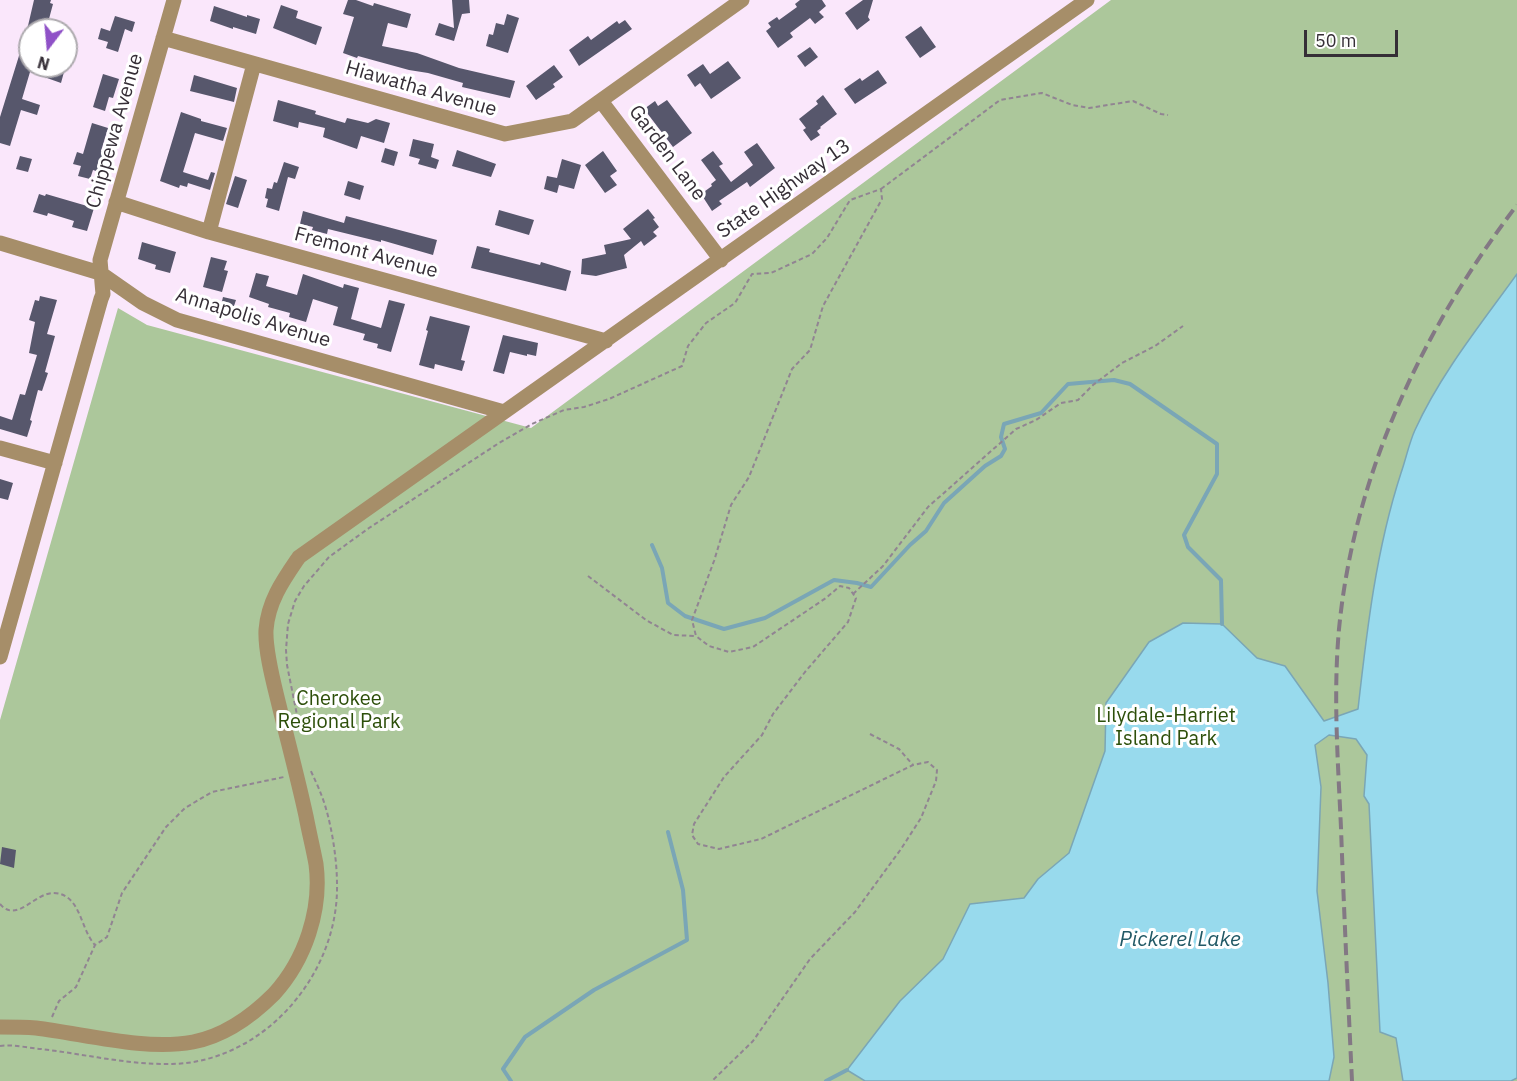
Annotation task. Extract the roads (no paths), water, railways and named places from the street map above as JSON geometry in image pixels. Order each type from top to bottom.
[{"type":"street","name":"Chippewa Avenue","points":[[0,657],[103,294],[100,260],[174,0]]},
{"type":"street","name":"Hiawatha Avenue","points":[[163,38],[505,134],[572,121],[742,0]]},
{"type":"street","name":"State Highway 13","points":[[0,1027],[35,1028],[149,1044],[192,1042],[224,1030],[256,1012],[285,981],[309,935],[315,903],[316,866],[302,798],[271,673],[266,630],[276,591],[299,557],[1087,0]]},
{"type":"street","points":[[209,232],[254,64]]},
{"type":"street","name":"Garden Lane","points":[[601,101],[721,260]]},
{"type":"street","name":"Fremont Avenue","points":[[116,202],[209,232],[606,341]]},
{"type":"street","name":"Annapolis Avenue","points":[[0,243],[100,273],[143,303],[177,320],[504,412]]},
{"type":"street","points":[[0,448],[55,463]]},
{"type":"water","name":"Pickerel Lake","points":[[1517,274],[1517,1078],[1511,1081],[1403,1081],[1396,1038],[1380,1032],[1369,804],[1364,796],[1367,755],[1356,739],[1329,735],[1315,745],[1321,787],[1317,891],[1334,1057],[1329,1081],[865,1081],[847,1070],[900,1001],[943,959],[970,904],[1024,898],[1038,879],[1069,853],[1105,751],[1106,703],[1149,642],[1183,623],[1222,624],[1257,658],[1285,666],[1324,721],[1358,709],[1379,560],[1392,502],[1413,435],[1425,409],[1449,369]]},
{"type":"waterway","points":[[652,545],[662,568],[668,603],[685,616],[724,629],[765,618],[834,580],[871,587],[926,531],[944,503],[985,466],[1001,456],[1005,449],[1001,437],[1004,424],[1041,413],[1068,384],[1114,380],[1130,384],[1217,444],[1217,474],[1184,535],[1188,547],[1221,580],[1222,624]]},
{"type":"waterway","points":[[511,1081],[503,1069],[525,1037],[594,990],[687,940],[683,890],[668,832]]},
{"type":"waterway","points":[[826,1081],[847,1070]]},
{"type":"railway","points":[[1352,1081],[1336,704],[1339,629],[1347,571],[1360,514],[1377,459],[1398,405],[1423,353],[1452,302],[1483,252],[1517,205]]},
{"type":"park label","name":"Cherokee Regional Park","points":[[339,710]]},
{"type":"park label","name":"Lilydale-Harriet Island Park","points":[[1166,728]]}]
